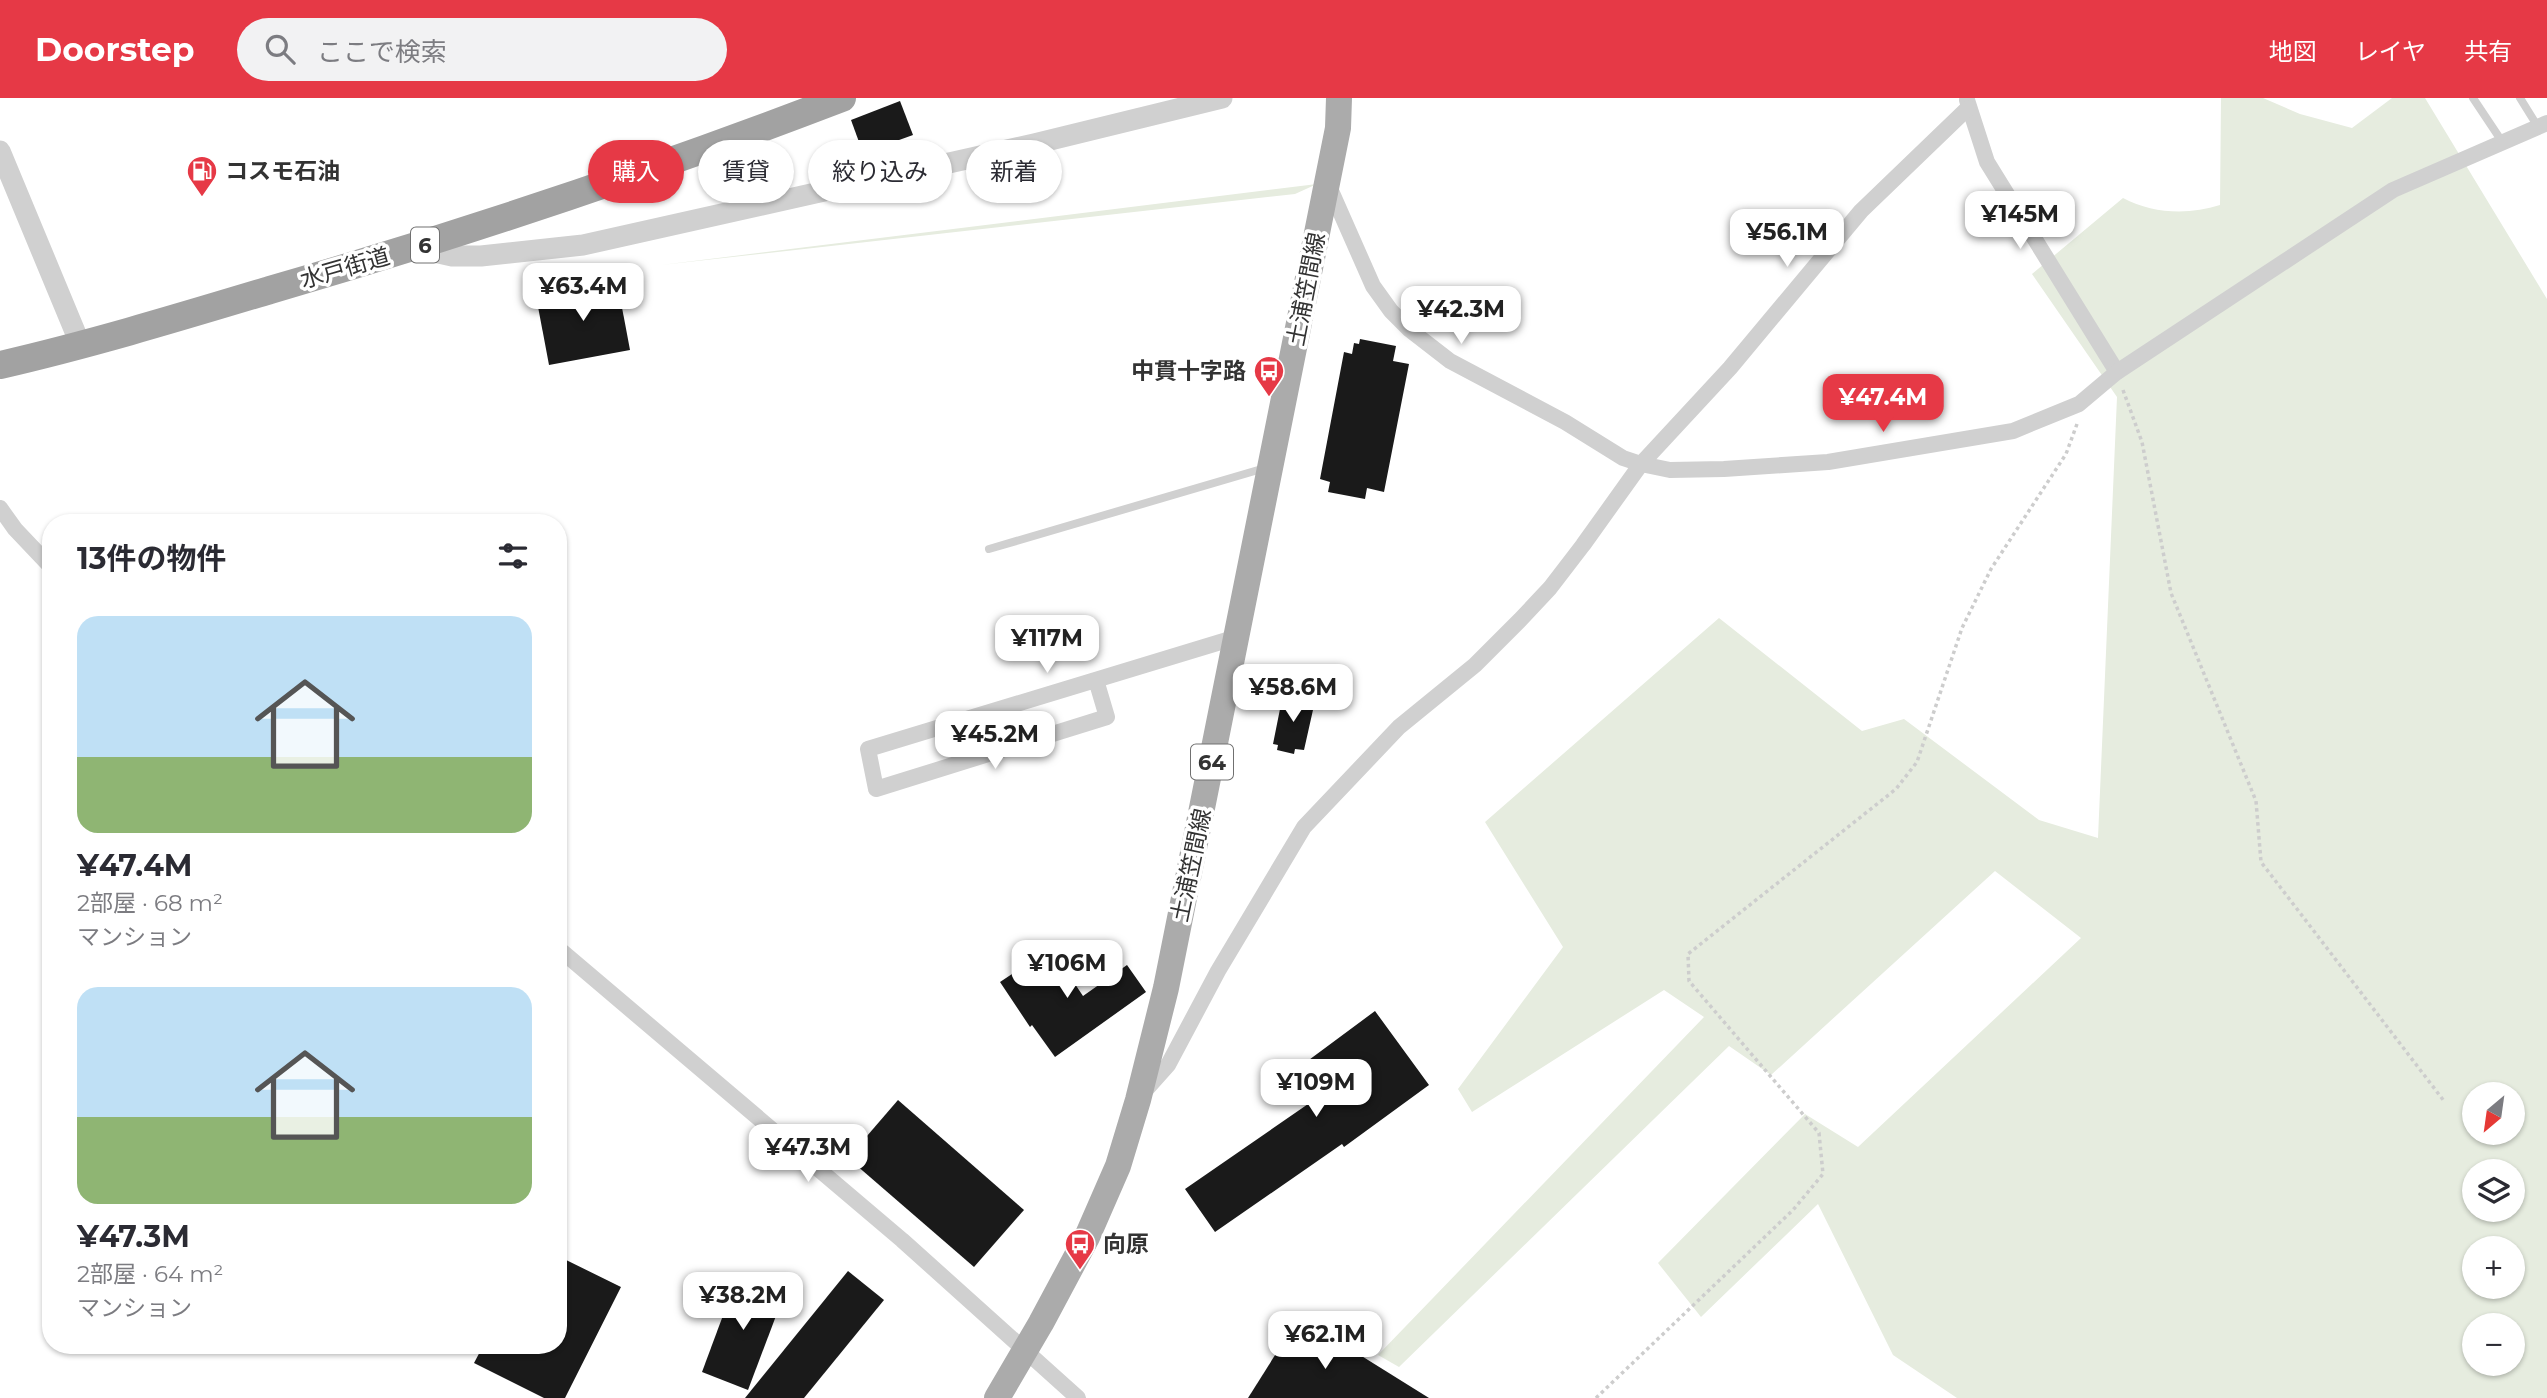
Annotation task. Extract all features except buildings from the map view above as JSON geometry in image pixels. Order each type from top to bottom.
[{"type":"highway","name":"水戸街道","points":[[0,365],[81,346],[416,248],[588,190],[842,98]]},
{"type":"main road","name":"土浦笠間線","points":[[997,1398],[1026,1351],[1087,1237],[1118,1166],[1138,1100],[1166,988],[1328,183],[1338,128],[1339,98]]},
{"type":"street","points":[[416,248],[452,256],[471,256],[583,245],[1034,144],[1222,98]]},
{"type":"street","points":[[1138,1100],[1168,1065],[1218,971],[1304,827],[1399,727],[1475,665],[1520,620],[1575,556],[1641,464],[1730,368],[1861,211],[1967,103],[1987,162],[2117,372]]},
{"type":"street","points":[[1328,183],[1373,286],[1391,312],[1450,361],[1565,422],[1623,458],[1670,470],[1724,469],[1828,462],[2013,431],[2079,404],[2117,372],[2393,191],[2543,125]]},
{"type":"street","points":[[0,151],[81,346]]},
{"type":"street","points":[[0,508],[15,529],[42,558]]},
{"type":"street","points":[[1096,680],[1107,718],[876,789],[868,749],[1237,636]]},
{"type":"street","points":[[567,956],[902,1240],[1078,1398]]},
{"type":"lane","points":[[2473,98],[2502,142]]},
{"type":"lane","points":[[2520,98],[2543,125]]},
{"type":"lane","points":[[989,549],[1271,466]]},
{"type":"path","points":[[2117,372],[2142,442],[2171,593],[2256,801],[2261,862],[2444,1101]]},
{"type":"path","points":[[1596,1398],[1793,1210],[1823,1174],[1819,1133],[1689,981],[1688,954],[1896,789],[1917,762],[1962,628],[1992,569],[2066,454],[2088,396]]},
{"type":"shaded area","points":[[2221,98],[2263,98],[2300,114],[2352,128],[2392,98],[2425,98],[2547,299],[2547,1398],[1957,1398],[1893,1355],[1818,1204],[1701,1317],[1658,1263],[1805,1114],[1858,1147],[2081,938],[1995,871],[1771,1075],[1729,1046],[1399,1367],[1378,1355],[1704,1017],[1664,990],[1472,1112],[1458,1089],[1563,947],[1485,822],[1719,618],[1862,731],[1904,719],[2039,820],[2098,838],[2117,397],[2032,274],[2123,198],[2159,210],[2220,205]]},
{"type":"shaded area","points":[[1317,184],[1295,194],[661,265]]},
{"type":"place","name":"コスモ石油","points":[[202,198]]},
{"type":"place","name":"中貫十字路","points":[[1269,398]]},
{"type":"place","name":"向原","points":[[1080,1271]]}]
